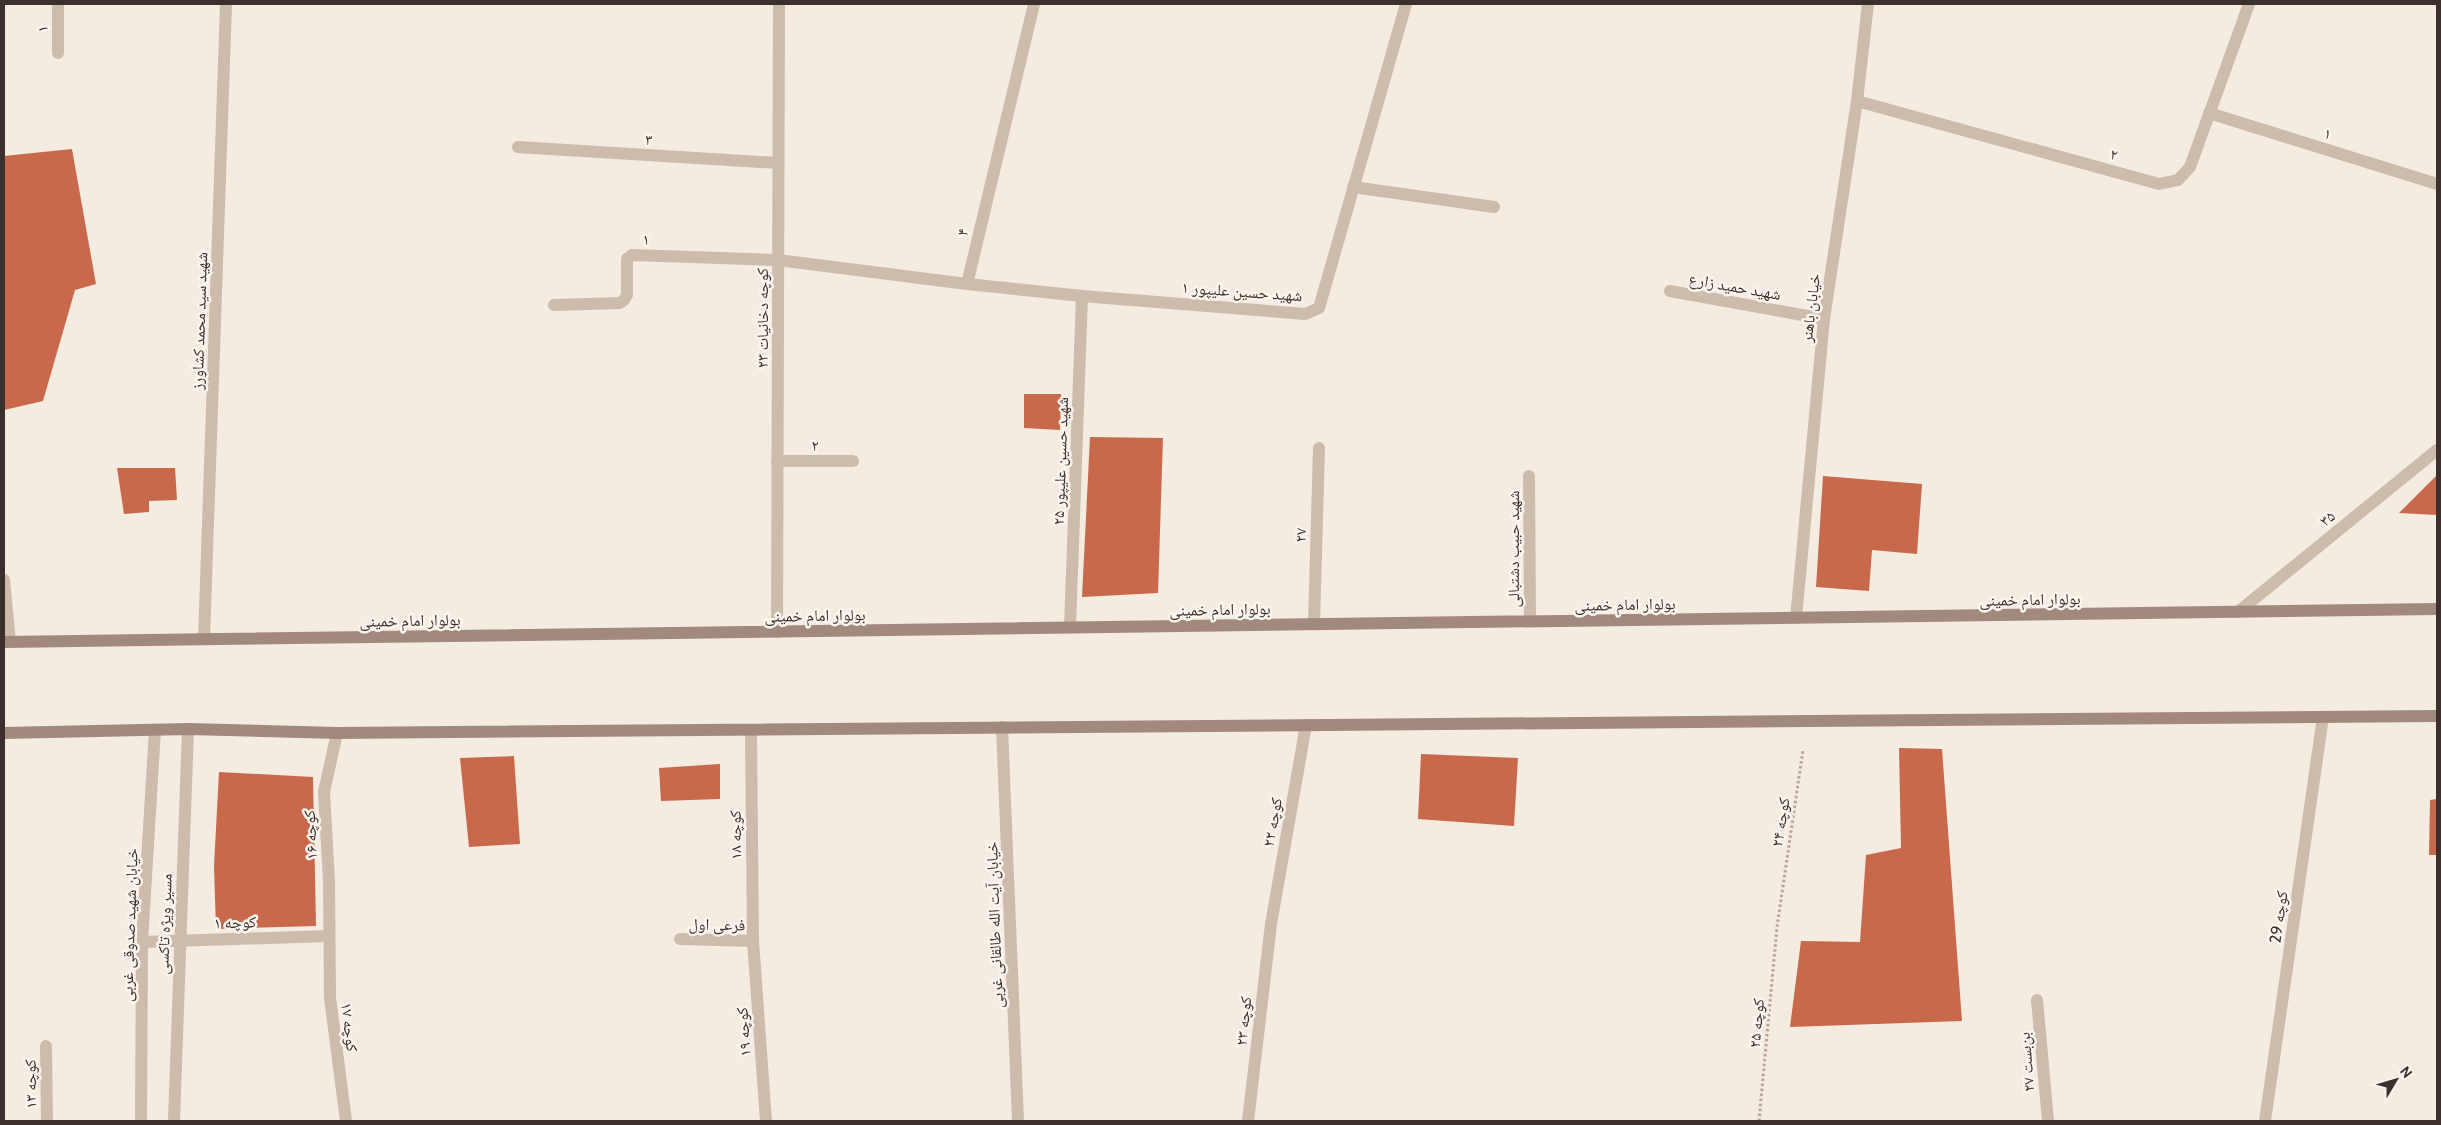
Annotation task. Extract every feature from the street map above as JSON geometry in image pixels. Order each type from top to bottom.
[{"type":"main road","name":"بولوار امام خمینی","points":[[7,642],[2437,609]]},
{"type":"main road","points":[[4,733],[188,729],[337,733],[2437,716]]},
{"type":"street","name":"۱","points":[[58,4],[58,53]]},
{"type":"street","name":"شهید سید محمد کشاورز","points":[[204,639],[226,4]]},
{"type":"street","name":"کوچه دخانیات ۲۳","points":[[776,632],[779,4]]},
{"type":"street","name":"۴","points":[[967,284],[1034,4]]},
{"type":"street","name":"شهید حسین علیپور ۱","points":[[967,284],[1082,296],[1305,314],[1319,308],[1406,4]]},
{"type":"street","name":"خیابان باهنر","points":[[1796,618],[1824,318],[1857,101],[1868,4]]},
{"type":"street","name":"۲","points":[[1857,101],[2159,184],[2178,180],[2190,167],[2248,4]]},
{"type":"street","name":"۱","points":[[2208,113],[2437,184]]},
{"type":"street","name":"۳","points":[[518,147],[778,163]]},
{"type":"street","points":[[1353,187],[1494,207]]},
{"type":"street","name":"۱","points":[[554,305],[624,300],[627,296],[627,259],[632,255],[778,260]]},
{"type":"street","points":[[778,260],[967,284]]},
{"type":"street","name":"شهید حمید زارع","points":[[1670,291],[1824,318]]},
{"type":"street","name":"شهید حسین علیپور ۲۵","points":[[1070,627],[1082,296]]},
{"type":"street","name":"۲۷","points":[[1314,624],[1319,448]]},
{"type":"street","name":"۳۵","points":[[2238,612],[2437,450]]},
{"type":"street","name":"۲","points":[[777,461],[853,461]]},
{"type":"street","name":"شهید حبیب دشتبالی","points":[[1529,476],[1530,622]]},
{"type":"street","points":[[4,580],[7,642]]},
{"type":"street","name":"کوچه 29","points":[[2265,1121],[2323,717]]},
{"type":"street","name":"کوچه ۲۲","points":[[1271,924],[1306,725]]},
{"type":"street","name":"خیابان آیت الله طالقانی غربی","points":[[1002,728],[1018,1121]]},
{"type":"street","name":"مسیر ویژه تاکسی","points":[[174,1121],[188,729]]},
{"type":"street","name":"خیابان شهید صدوقی غربی","points":[[141,1121],[142,942],[156,730]]},
{"type":"street","name":"کوچه ۱۸","points":[[750,730],[753,941]]},
{"type":"street","name":"کوچه ۱۶","points":[[329,936],[324,792],[337,733]]},
{"type":"street","name":"کوچه ۲۳","points":[[1248,1121],[1271,924]]},
{"type":"street","name":"کوچه ۱","points":[[142,942],[329,936]]},
{"type":"street","name":"کوچه ۱۷","points":[[329,936],[330,998],[346,1121]]},
{"type":"street","name":"فرعی اول","points":[[680,939],[753,941]]},
{"type":"street","name":"کوچه ۱۹","points":[[753,941],[766,1121]]},
{"type":"street","name":"بن‌بست ۲۷","points":[[2037,1000],[2048,1121]]},
{"type":"street","name":"کوچه ۱۳","points":[[46,1046],[47,1121]]},
{"type":"path","name":"کوچه ۲۴","points":[[1777,927],[1808,721]]},
{"type":"path","name":"کوچه ۲۵","points":[[1759,1121],[1777,927]]},
{"type":"building","points":[[72,149],[96,284],[75,290],[43,401],[4,410],[4,156]]},
{"type":"building","points":[[1024,394],[1061,394],[1060,430],[1024,428]]},
{"type":"building","points":[[1090,437],[1163,438],[1158,593],[1082,597]]},
{"type":"building","points":[[117,468],[175,468],[177,500],[149,501],[149,512],[124,514]]},
{"type":"building","points":[[2437,475],[2437,515],[2399,513]]},
{"type":"building","points":[[1823,476],[1922,484],[1917,554],[1872,550],[1869,591],[1816,587]]},
{"type":"building","points":[[1899,748],[1942,749],[1962,1021],[1790,1027],[1801,941],[1860,942],[1866,855],[1901,848]]},
{"type":"building","points":[[1421,754],[1518,758],[1514,826],[1418,819]]},
{"type":"building","points":[[514,756],[520,844],[469,847],[460,758]]},
{"type":"building","points":[[720,764],[720,799],[661,801],[659,768]]},
{"type":"building","points":[[219,772],[313,777],[316,926],[216,929],[214,866]]},
{"type":"building","points":[[2437,799],[2437,855],[2429,855],[2430,800]]}]
